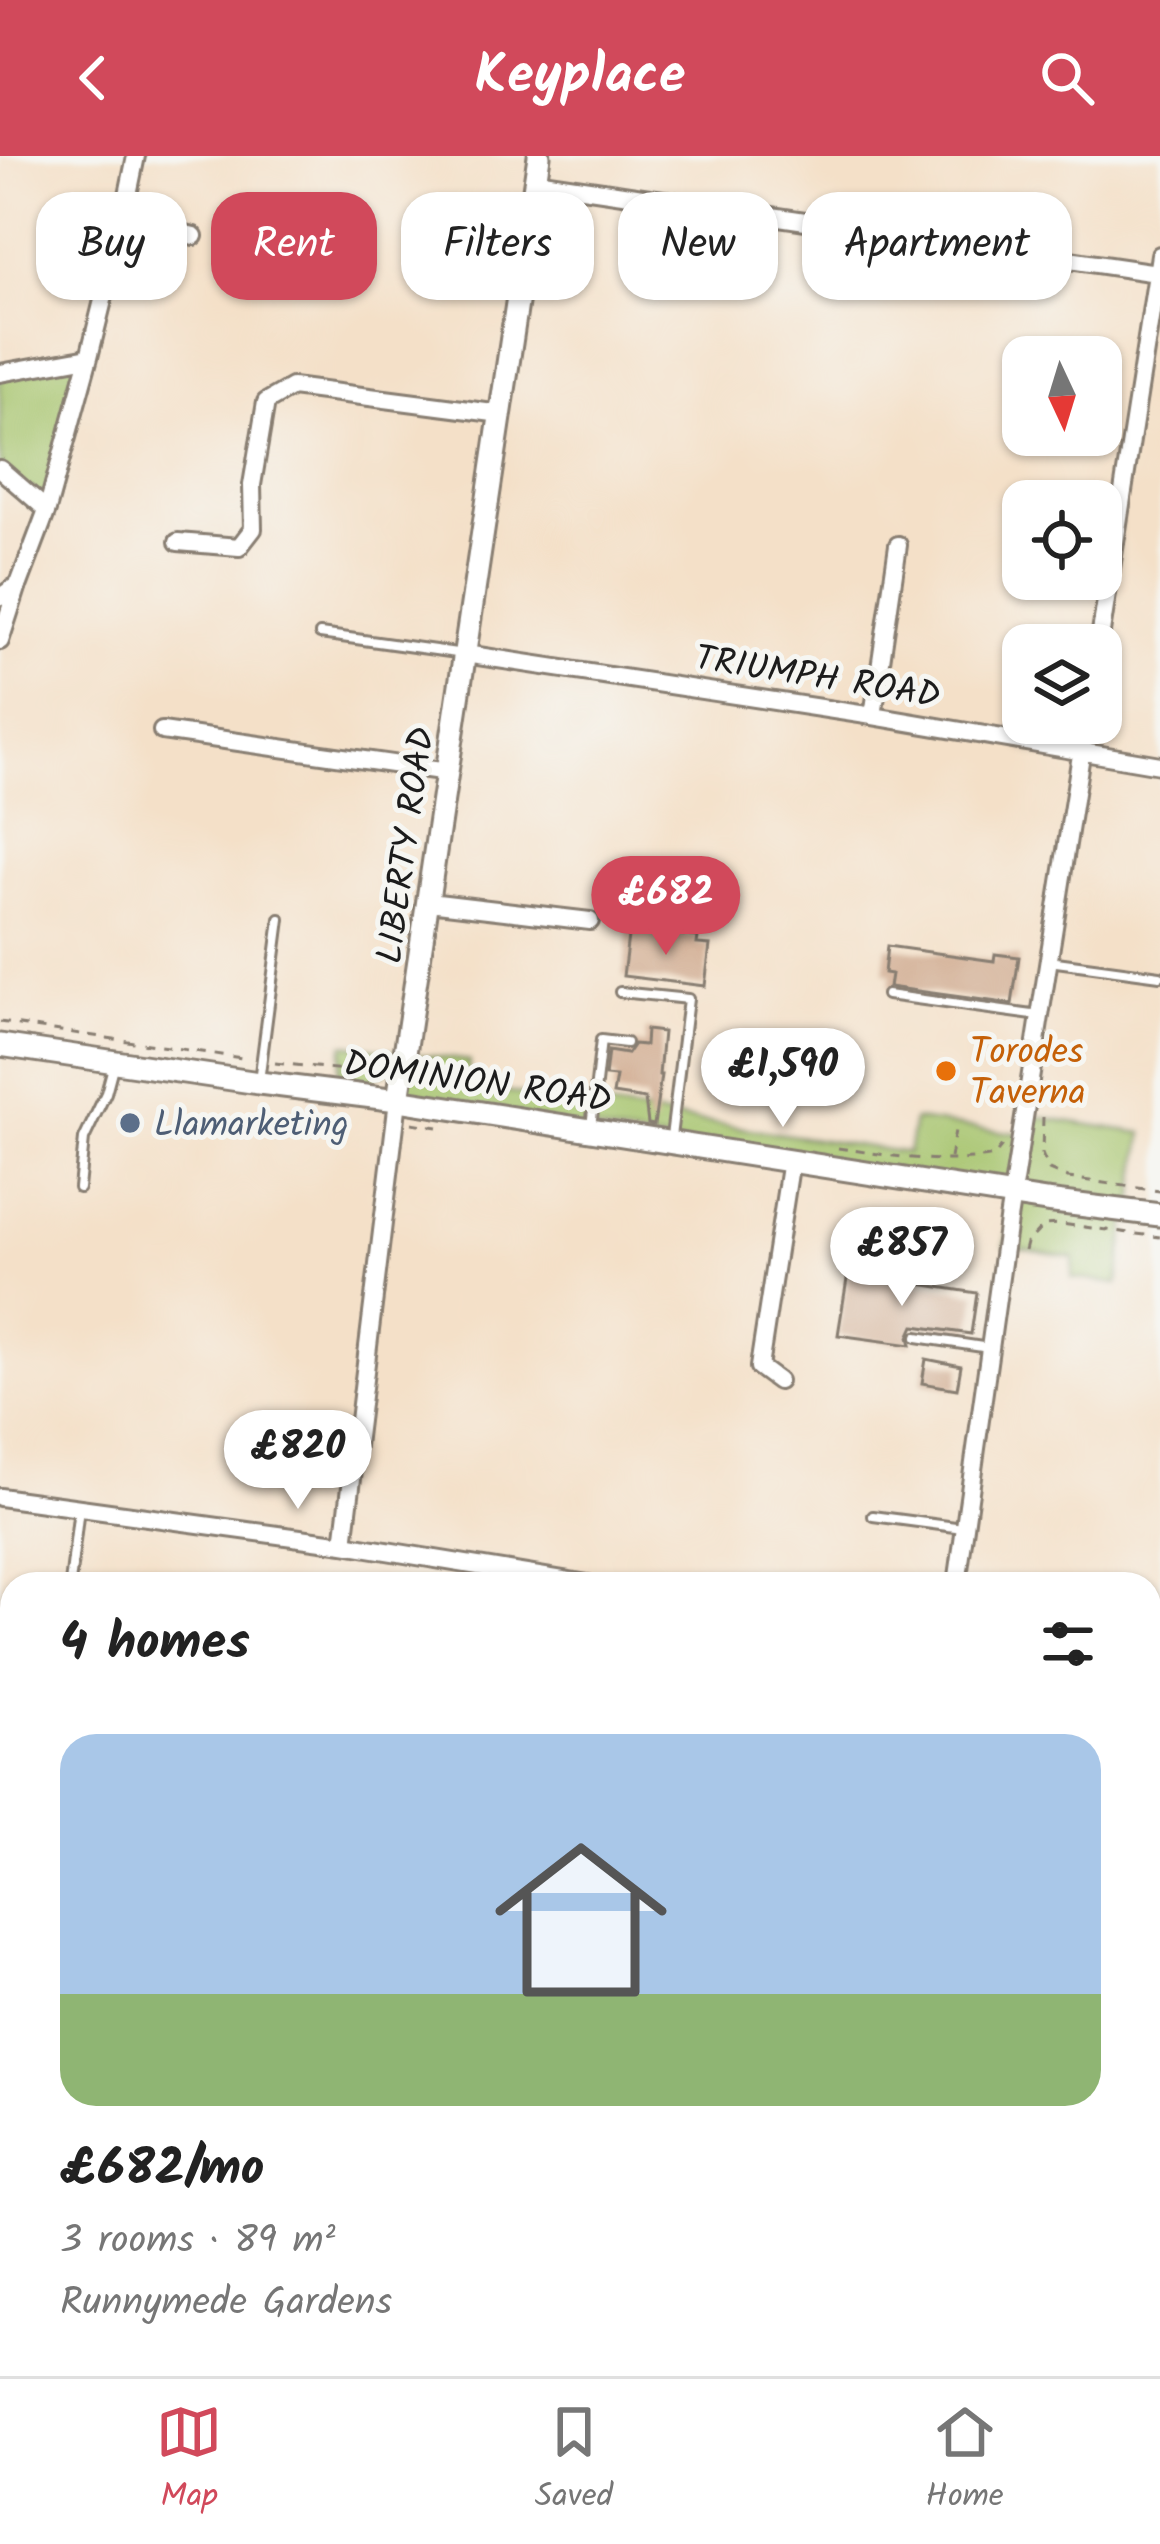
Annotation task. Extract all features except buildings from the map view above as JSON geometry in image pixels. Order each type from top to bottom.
[{"type":"street","points":[[129,192],[136,156]]},
{"type":"street","name":"LIBERTY ROAD","points":[[344,1544],[398,1100],[538,156]]},
{"type":"street","points":[[535,181],[1159,264],[1102,624]]},
{"type":"street","points":[[187,234],[194,236]]},
{"type":"street","points":[[0,641],[47,510],[61,432],[89,357],[103,300]]},
{"type":"street","points":[[0,373],[89,357]]},
{"type":"street","points":[[178,542],[239,547],[253,529],[252,484],[266,402],[292,387],[501,413]]},
{"type":"street","points":[[0,469],[47,510]]},
{"type":"street","points":[[873,716],[898,545]]},
{"type":"street","points":[[0,597],[19,584]]},
{"type":"street","name":"TRIUMPH ROAD","points":[[465,654],[1160,765]]},
{"type":"street","points":[[162,731],[448,772]]},
{"type":"street","points":[[958,1572],[1014,1195],[1028,1048],[1040,1016],[1083,744]]},
{"type":"street","points":[[428,902],[590,921]]},
{"type":"street","name":"DOMINION ROAD","points":[[0,1045],[261,1072],[398,1100],[1160,1215]]},
{"type":"street","points":[[778,1381],[760,1367],[791,1160]]},
{"type":"street","points":[[0,1497],[515,1572]]},
{"type":"lane","points":[[320,634],[465,654]]},
{"type":"lane","points":[[261,1072],[280,919]]},
{"type":"lane","points":[[1049,961],[1160,976]]},
{"type":"lane","points":[[620,992],[688,999],[670,1142]]},
{"type":"lane","points":[[887,995],[1040,1016]]},
{"type":"lane","points":[[590,1130],[601,1040],[626,1043]]},
{"type":"lane","points":[[79,1188],[83,1139],[106,1093],[115,1060]]},
{"type":"lane","points":[[917,1337],[990,1348]]},
{"type":"lane","points":[[71,1572],[79,1508]]},
{"type":"lane","points":[[873,1516],[964,1528]]},
{"type":"path","points":[[0,1022],[261,1072],[345,1070],[388,1054],[406,1053],[467,1091]]},
{"type":"path","points":[[1043,1118],[1042,1154],[1049,1170],[1069,1178],[1160,1191]]},
{"type":"path","points":[[950,1159],[956,1125]]},
{"type":"path","points":[[836,1147],[906,1158],[950,1159],[994,1156],[1006,1140]]},
{"type":"path","points":[[1025,1251],[1044,1225],[1160,1237]]},
{"type":"green space","points":[[89,357],[47,510],[0,469],[0,373]]},
{"type":"green space","points":[[344,1044],[469,1061],[467,1086],[908,1153],[914,1120],[1022,1134],[1026,1115],[1143,1133],[1118,1284],[1072,1278],[1074,1258],[1005,1246],[1014,1196],[398,1100],[399,1066],[365,1082],[337,1082]]},
{"type":"place","name":"Torodes Taverna","points":[[946,1071]]},
{"type":"place","name":"Llamarketing","points":[[130,1123]]}]
